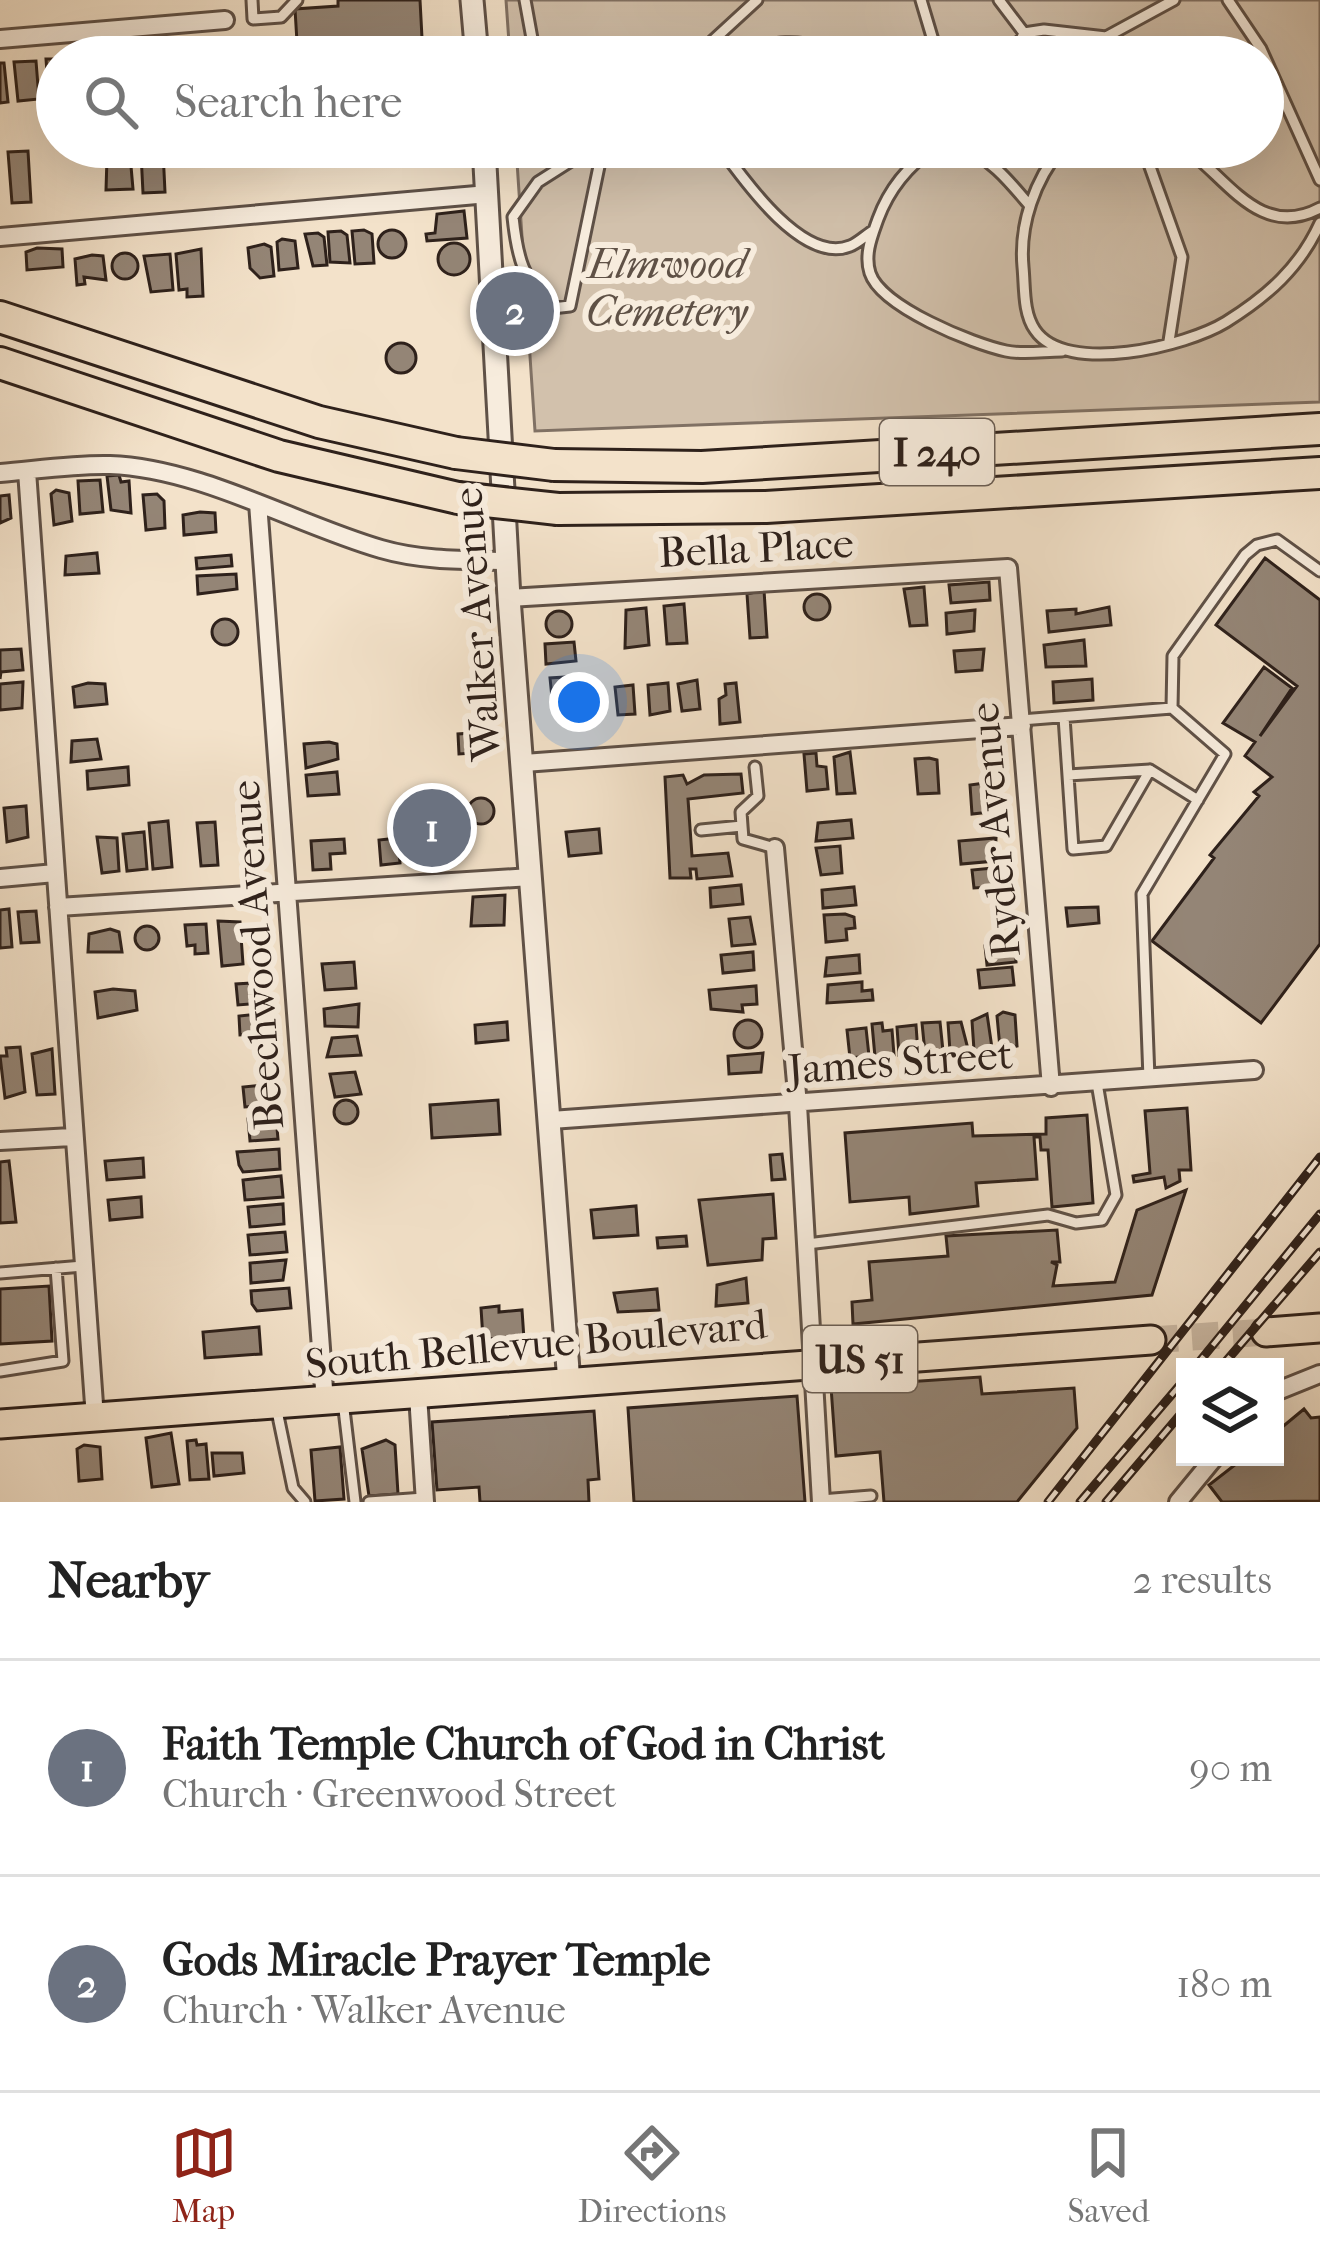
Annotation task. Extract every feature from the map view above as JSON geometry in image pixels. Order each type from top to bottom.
[{"type":"highway","name":"I 240","points":[[0,317],[319,422],[456,453],[554,465],[702,467],[1320,429]]},
{"type":"highway","name":"I 240","points":[[0,364],[279,456],[458,499],[558,509],[723,509],[1320,473]]},
{"type":"main road","points":[[1266,1332],[1320,1328]]},
{"type":"main road","name":"South Bellevue Boulevard","points":[[0,1424],[1151,1340]]},
{"type":"street","points":[[472,0],[475,36]]},
{"type":"street","points":[[0,39],[226,20]]},
{"type":"street","name":"Walker Avenue","points":[[486,168],[509,598],[569,1384]]},
{"type":"street","points":[[0,237],[488,194]]},
{"type":"street","points":[[0,472],[111,465],[258,503],[383,550],[438,560],[508,561]]},
{"type":"street","points":[[27,471],[95,1418]]},
{"type":"street","name":"Beechwood Avenue","points":[[258,503],[334,1401]]},
{"type":"street","name":"Bella Place","points":[[509,598],[1008,568]]},
{"type":"street","name":"Ryder Avenue","points":[[1008,568],[1051,1087]]},
{"type":"street","points":[[524,763],[1022,723]]},
{"type":"street","points":[[775,848],[798,1105],[821,1501]]},
{"type":"street","points":[[0,878],[55,874]]},
{"type":"street","points":[[58,907],[531,877]]},
{"type":"street","name":"James Street","points":[[551,1120],[1254,1070]]},
{"type":"street","points":[[0,1141],[72,1137]]},
{"type":"street","points":[[1284,1388],[1320,1374]]},
{"type":"street","points":[[418,1395],[425,1500]]},
{"type":"street","points":[[1178,1502],[1208,1466]]},
{"type":"lane","points":[[252,0],[254,19],[281,17],[296,0]]},
{"type":"lane","points":[[525,0],[532,36]]},
{"type":"lane","points":[[718,36],[757,0]]},
{"type":"lane","points":[[921,0],[932,36]]},
{"type":"lane","points":[[999,0],[1024,34],[1044,30],[1097,36]]},
{"type":"lane","points":[[1108,36],[1174,0]]},
{"type":"lane","points":[[1228,0],[1252,36]]},
{"type":"lane","points":[[1284,99],[1320,180]]},
{"type":"lane","points":[[560,168],[538,182],[513,217],[517,257],[532,289],[552,308],[570,306],[599,168]]},
{"type":"lane","points":[[735,168],[797,234],[826,249],[848,248],[874,230]]},
{"type":"lane","points":[[909,168],[894,188],[868,248],[870,274],[880,289],[968,340],[1011,353],[1066,350]]},
{"type":"lane","points":[[996,168],[1030,206]]},
{"type":"lane","points":[[1044,168],[1030,206],[1022,257],[1027,312],[1037,334],[1096,359],[1221,325],[1303,260],[1320,223]]},
{"type":"lane","points":[[1150,168],[1182,257],[1168,341]]},
{"type":"lane","points":[[1209,168],[1268,217],[1292,220],[1320,208]]},
{"type":"lane","points":[[1172,709],[1173,656],[1245,555],[1257,544],[1276,540],[1320,572]]},
{"type":"lane","points":[[1022,723],[1172,709],[1225,754],[1142,894],[1149,1078]]},
{"type":"lane","points":[[1064,717],[1073,850],[1106,846],[1150,770]]},
{"type":"lane","points":[[755,767],[758,796],[741,812],[743,839],[775,848]]},
{"type":"lane","points":[[1068,775],[1150,770],[1198,800]]},
{"type":"lane","points":[[701,830],[742,826]]},
{"type":"lane","points":[[806,1244],[1048,1215],[1076,1223],[1102,1220],[1116,1195],[1097,1083]]},
{"type":"lane","points":[[0,1273],[83,1266]]},
{"type":"lane","points":[[0,1371],[63,1361],[56,1268]]},
{"type":"lane","points":[[334,1401],[355,1502]]},
{"type":"lane","points":[[276,1406],[293,1488],[305,1502]]},
{"type":"lane","points":[[821,1501],[871,1496]]},
{"type":"lane","points":[[370,1502],[425,1500]]},
{"type":"green space","name":"Elmwood Cemetery","points":[[506,0],[1320,0],[1320,402],[535,431],[517,168],[1284,168],[1284,36],[509,36]]},
{"type":"building","points":[[338,0],[420,0],[422,36],[297,36],[295,9],[338,6]]},
{"type":"building","points":[[36,61],[36,99],[18,101],[14,62]]},
{"type":"building","points":[[0,63],[4,63],[8,102],[0,103]]},
{"type":"building","points":[[28,151],[31,202],[12,203],[8,152]]},
{"type":"building","points":[[107,168],[131,168],[133,189],[106,190]]},
{"type":"building","points":[[142,168],[164,168],[165,192],[143,193]]},
{"type":"building","points":[[464,211],[467,238],[427,241],[426,234],[435,233],[437,214]]},
{"type":"building","points":[[392,230],[402,234],[406,244],[402,254],[392,258],[382,254],[378,244],[382,234]]},
{"type":"building","points":[[352,231],[372,234],[374,263],[355,264]]},
{"type":"building","points":[[328,232],[347,235],[350,263],[330,262]]},
{"type":"building","points":[[305,234],[324,237],[327,265],[313,266]]},
{"type":"building","points":[[295,241],[298,268],[279,270],[277,242]]},
{"type":"building","points":[[454,243],[465,248],[470,259],[465,270],[454,275],[443,270],[438,259],[443,248]]},
{"type":"building","points":[[271,247],[274,276],[260,278],[250,268],[248,248]]},
{"type":"building","points":[[62,249],[63,267],[27,270],[26,252]]},
{"type":"building","points":[[201,249],[203,296],[187,297],[187,289],[179,290],[176,254]]},
{"type":"building","points":[[125,253],[138,266],[125,279],[112,266]]},
{"type":"building","points":[[170,254],[173,290],[151,292],[144,256]]},
{"type":"building","points":[[103,256],[106,280],[84,277],[85,284],[77,285],[75,259]]},
{"type":"building","points":[[401,343],[412,347],[416,358],[412,369],[401,373],[390,369],[386,358],[390,347]]},
{"type":"building","points":[[119,475],[121,482],[129,481],[131,513],[111,510],[107,476]]},
{"type":"building","points":[[100,480],[103,512],[80,514],[78,481]]},
{"type":"building","points":[[56,490],[69,493],[72,521],[54,525],[51,494]]},
{"type":"building","points":[[157,494],[164,501],[165,528],[146,530],[143,495]]},
{"type":"building","points":[[9,495],[11,518],[0,523],[0,496]]},
{"type":"building","points":[[215,513],[216,532],[184,535],[183,515]]},
{"type":"building","points":[[97,553],[99,573],[65,575],[66,556]]},
{"type":"building","points":[[231,555],[232,566],[197,569],[196,558]]},
{"type":"building","points":[[1265,558],[1320,600],[1320,944],[1261,1023],[1152,941],[1214,858],[1210,855],[1259,796],[1254,792],[1272,777],[1245,756],[1255,742],[1223,723],[1264,667],[1292,688],[1260,736],[1297,686],[1216,625]]},
{"type":"building","points":[[236,574],[237,589],[198,594],[197,576]]},
{"type":"building","points":[[989,582],[990,600],[951,603],[949,585]]},
{"type":"building","points":[[924,587],[927,625],[910,626],[904,589]]},
{"type":"building","points":[[764,590],[767,637],[750,638],[747,594]]},
{"type":"building","points":[[817,594],[830,607],[817,620],[804,607]]},
{"type":"building","points":[[684,604],[687,643],[667,644],[664,606]]},
{"type":"building","points":[[1109,607],[1111,625],[1049,632],[1047,611],[1076,609],[1076,614]]},
{"type":"building","points":[[646,608],[649,645],[625,648],[626,610]]},
{"type":"building","points":[[975,610],[974,631],[947,634],[946,613]]},
{"type":"building","points":[[559,611],[572,624],[559,637],[546,624]]},
{"type":"building","points":[[225,619],[238,632],[225,645],[212,632]]},
{"type":"building","points":[[1084,640],[1086,666],[1046,667],[1044,645]]},
{"type":"building","points":[[574,642],[576,661],[546,664],[545,644]]},
{"type":"building","points":[[21,649],[23,670],[1,672],[0,679],[0,650]]},
{"type":"building","points":[[984,649],[982,670],[956,672],[954,651]]},
{"type":"building","points":[[580,676],[582,696],[552,698],[550,678]]},
{"type":"building","points":[[1092,679],[1093,700],[1054,703],[1053,682]]},
{"type":"building","points":[[697,680],[700,709],[682,711],[678,684]]},
{"type":"building","points":[[23,682],[22,708],[0,710],[0,684]]},
{"type":"building","points":[[668,683],[670,711],[650,715],[648,685]]},
{"type":"building","points":[[736,683],[740,722],[720,724],[719,699],[726,695],[725,684]]},
{"type":"building","points":[[105,684],[107,704],[75,707],[73,687]]},
{"type":"building","points":[[633,685],[635,714],[618,715],[615,687]]},
{"type":"building","points":[[487,732],[489,752],[459,754],[458,734]]},
{"type":"building","points":[[97,739],[101,759],[71,762],[72,741]]},
{"type":"building","points":[[304,744],[337,744],[338,759],[306,768]]},
{"type":"building","points":[[850,752],[855,793],[837,794],[834,757]]},
{"type":"building","points":[[816,753],[817,766],[826,767],[828,789],[807,791],[804,754]]},
{"type":"building","points":[[915,759],[937,760],[939,793],[918,794]]},
{"type":"building","points":[[128,767],[129,785],[88,789],[87,771]]},
{"type":"building","points":[[337,772],[339,794],[308,796],[306,775]]},
{"type":"building","points":[[741,774],[743,793],[688,799],[692,856],[728,853],[732,876],[697,879],[696,869],[690,869],[691,878],[670,878],[665,777],[683,775],[687,784],[704,775]]},
{"type":"building","points":[[985,783],[986,792],[996,791],[1000,811],[972,814],[970,785]]},
{"type":"building","points":[[481,798],[494,811],[481,824],[468,811]]},
{"type":"building","points":[[26,806],[28,837],[7,842],[4,808]]},
{"type":"building","points":[[851,820],[853,838],[816,841],[818,823]]},
{"type":"building","points":[[168,821],[172,867],[153,869],[149,823]]},
{"type":"building","points":[[215,822],[218,865],[201,866],[197,823]]},
{"type":"building","points":[[599,829],[601,853],[569,856],[566,832]]},
{"type":"building","points":[[144,832],[147,869],[127,871],[123,834]]},
{"type":"building","points":[[97,837],[117,838],[119,871],[102,873]]},
{"type":"building","points":[[398,838],[400,863],[381,865],[379,840]]},
{"type":"building","points":[[996,838],[995,861],[961,864],[959,841]]},
{"type":"building","points":[[344,839],[345,853],[330,854],[331,869],[313,870],[311,841]]},
{"type":"building","points":[[840,846],[842,873],[821,875],[816,848]]},
{"type":"building","points":[[1004,867],[1005,886],[974,888],[972,870]]},
{"type":"building","points":[[741,885],[743,904],[711,907],[710,888]]},
{"type":"building","points":[[854,887],[856,905],[823,908],[822,890]]},
{"type":"building","points":[[505,895],[504,925],[471,926],[473,897]]},
{"type":"building","points":[[1098,907],[1099,923],[1068,926],[1066,908]]},
{"type":"building","points":[[9,909],[12,947],[0,948],[0,910]]},
{"type":"building","points":[[36,911],[39,942],[21,943],[18,912]]},
{"type":"building","points":[[824,915],[854,917],[855,928],[846,929],[847,940],[826,942]]},
{"type":"building","points":[[750,917],[755,944],[732,946],[729,919]]},
{"type":"building","points":[[218,921],[240,922],[243,964],[222,966]]},
{"type":"building","points":[[206,924],[208,953],[195,954],[195,945],[187,946],[185,925]]},
{"type":"building","points":[[147,926],[159,938],[147,950],[135,938]]},
{"type":"building","points":[[119,932],[122,952],[88,952],[89,934]]},
{"type":"building","points":[[1015,944],[1016,962],[987,965],[985,946]]},
{"type":"building","points":[[753,952],[754,970],[723,973],[721,955]]},
{"type":"building","points":[[859,955],[860,973],[825,976],[827,958]]},
{"type":"building","points":[[354,962],[356,988],[325,990],[322,964]]},
{"type":"building","points":[[1012,967],[1014,985],[980,988],[978,970]]},
{"type":"building","points":[[269,982],[271,1009],[261,1010],[261,1003],[238,1005],[236,984]]},
{"type":"building","points":[[862,982],[862,991],[872,990],[873,1000],[827,1003],[828,985]]},
{"type":"building","points":[[756,986],[757,1004],[742,1005],[743,1012],[711,1009],[709,990]]},
{"type":"building","points":[[135,991],[137,1010],[98,1018],[95,992]]},
{"type":"building","points":[[359,1004],[358,1027],[325,1026],[324,1009]]},
{"type":"building","points":[[1003,1012],[1015,1015],[1017,1046],[1000,1048],[997,1016]]},
{"type":"building","points":[[270,1013],[272,1033],[240,1035],[239,1016]]},
{"type":"building","points":[[987,1014],[992,1048],[974,1050],[972,1021]]},
{"type":"building","points":[[748,1020],[758,1024],[762,1034],[758,1044],[748,1048],[738,1044],[734,1034],[738,1024]]},
{"type":"building","points":[[507,1022],[508,1040],[476,1043],[475,1025]]},
{"type":"building","points":[[940,1022],[943,1051],[925,1053],[922,1023]]},
{"type":"building","points":[[961,1022],[968,1049],[950,1051],[948,1023]]},
{"type":"building","points":[[882,1023],[883,1031],[892,1030],[894,1055],[875,1057],[872,1024]]},
{"type":"building","points":[[916,1025],[918,1053],[899,1055],[897,1027]]},
{"type":"building","points":[[866,1028],[869,1056],[850,1058],[847,1030]]},
{"type":"building","points":[[357,1036],[361,1055],[327,1057],[332,1038]]},
{"type":"building","points":[[20,1047],[25,1092],[5,1098],[0,1056],[7,1056],[6,1048]]},
{"type":"building","points":[[52,1049],[55,1094],[37,1095],[32,1054]]},
{"type":"building","points":[[763,1053],[761,1072],[729,1074],[728,1056]]},
{"type":"building","points":[[355,1072],[361,1094],[335,1097],[330,1074]]},
{"type":"building","points":[[274,1084],[276,1105],[245,1107],[243,1087]]},
{"type":"building","points":[[346,1100],[355,1103],[355,1121],[346,1124],[337,1121],[334,1112],[337,1103]]},
{"type":"building","points":[[498,1100],[500,1134],[432,1138],[430,1105]]},
{"type":"building","points":[[1187,1108],[1191,1170],[1179,1170],[1180,1181],[1166,1188],[1164,1177],[1134,1182],[1133,1176],[1150,1173],[1145,1111]]},
{"type":"building","points":[[1087,1115],[1093,1203],[1052,1207],[1048,1150],[1041,1150],[1040,1137],[1034,1137],[1037,1179],[976,1183],[978,1206],[910,1214],[909,1197],[850,1202],[845,1133],[972,1123],[973,1136],[1046,1134],[1046,1118]]},
{"type":"building","points":[[276,1117],[278,1139],[250,1141],[248,1119]]},
{"type":"building","points":[[279,1149],[280,1169],[243,1172],[239,1165],[237,1152]]},
{"type":"building","points":[[782,1154],[785,1179],[772,1180],[770,1155]]},
{"type":"building","points":[[143,1158],[144,1177],[107,1180],[105,1161]]},
{"type":"building","points":[[9,1161],[16,1222],[0,1223],[0,1162]]},
{"type":"building","points":[[281,1176],[283,1197],[245,1200],[243,1180]]},
{"type":"building","points":[[1186,1190],[1152,1295],[853,1324],[852,1302],[872,1300],[869,1262],[948,1256],[946,1236],[1057,1230],[1060,1262],[1051,1262],[1057,1265],[1053,1286],[1115,1282],[1137,1210]]},
{"type":"building","points":[[773,1194],[776,1238],[763,1239],[762,1260],[708,1265],[699,1200]]},
{"type":"building","points":[[141,1197],[142,1217],[110,1220],[108,1200]]},
{"type":"building","points":[[283,1204],[284,1224],[250,1227],[248,1207]]},
{"type":"building","points":[[636,1206],[638,1235],[594,1238],[591,1210]]},
{"type":"building","points":[[285,1232],[287,1252],[250,1255],[248,1235]]},
{"type":"building","points":[[686,1236],[687,1246],[658,1248],[657,1238]]},
{"type":"building","points":[[286,1260],[283,1280],[251,1283],[250,1263]]},
{"type":"building","points":[[746,1278],[748,1303],[716,1306],[717,1285]]},
{"type":"building","points":[[49,1286],[52,1341],[0,1344],[0,1289]]},
{"type":"building","points":[[289,1288],[291,1308],[257,1311],[252,1304],[251,1291]]},
{"type":"building","points":[[657,1289],[659,1310],[618,1312],[614,1293]]},
{"type":"building","points":[[499,1306],[499,1312],[522,1310],[525,1354],[510,1355],[508,1338],[483,1339],[481,1308]]},
{"type":"building","points":[[259,1327],[261,1354],[205,1358],[203,1332]]},
{"type":"building","points":[[980,1377],[982,1394],[1074,1388],[1077,1428],[1017,1502],[884,1502],[880,1452],[836,1456],[831,1387]]},
{"type":"building","points":[[797,1396],[805,1502],[634,1502],[628,1408]]},
{"type":"building","points":[[1304,1409],[1311,1418],[1320,1417],[1320,1501],[1222,1502],[1209,1485],[1233,1466],[1284,1466],[1284,1426]]},
{"type":"building","points":[[594,1411],[599,1479],[588,1480],[589,1502],[480,1502],[479,1487],[437,1490],[432,1422]]},
{"type":"building","points":[[171,1433],[179,1484],[152,1487],[146,1438]]},
{"type":"building","points":[[196,1440],[197,1445],[206,1444],[209,1479],[190,1480],[187,1441]]},
{"type":"building","points":[[386,1440],[395,1445],[398,1494],[369,1496],[362,1449]]},
{"type":"building","points":[[100,1447],[102,1479],[79,1481],[77,1449]]},
{"type":"building","points":[[340,1447],[344,1499],[315,1501],[311,1450]]},
{"type":"building","points":[[212,1453],[242,1453],[244,1473],[214,1476]]},
{"type":"tunnel","points":[[1151,1340],[1266,1332]]},
{"type":"railway","points":[[1048,1502],[1320,1157]]},
{"type":"railway","points":[[1202,1358],[1320,1214]]},
{"type":"railway","points":[[1229,1358],[1320,1252]]},
{"type":"railway","points":[[1080,1502],[1176,1390]]},
{"type":"railway","points":[[1106,1502],[1176,1420]]},
{"type":"place","name":"Gods Miracle Prayer Temple","points":[[515,311]]},
{"type":"place","name":"Faith Temple Church of God in Christ","points":[[432,828]]}]
